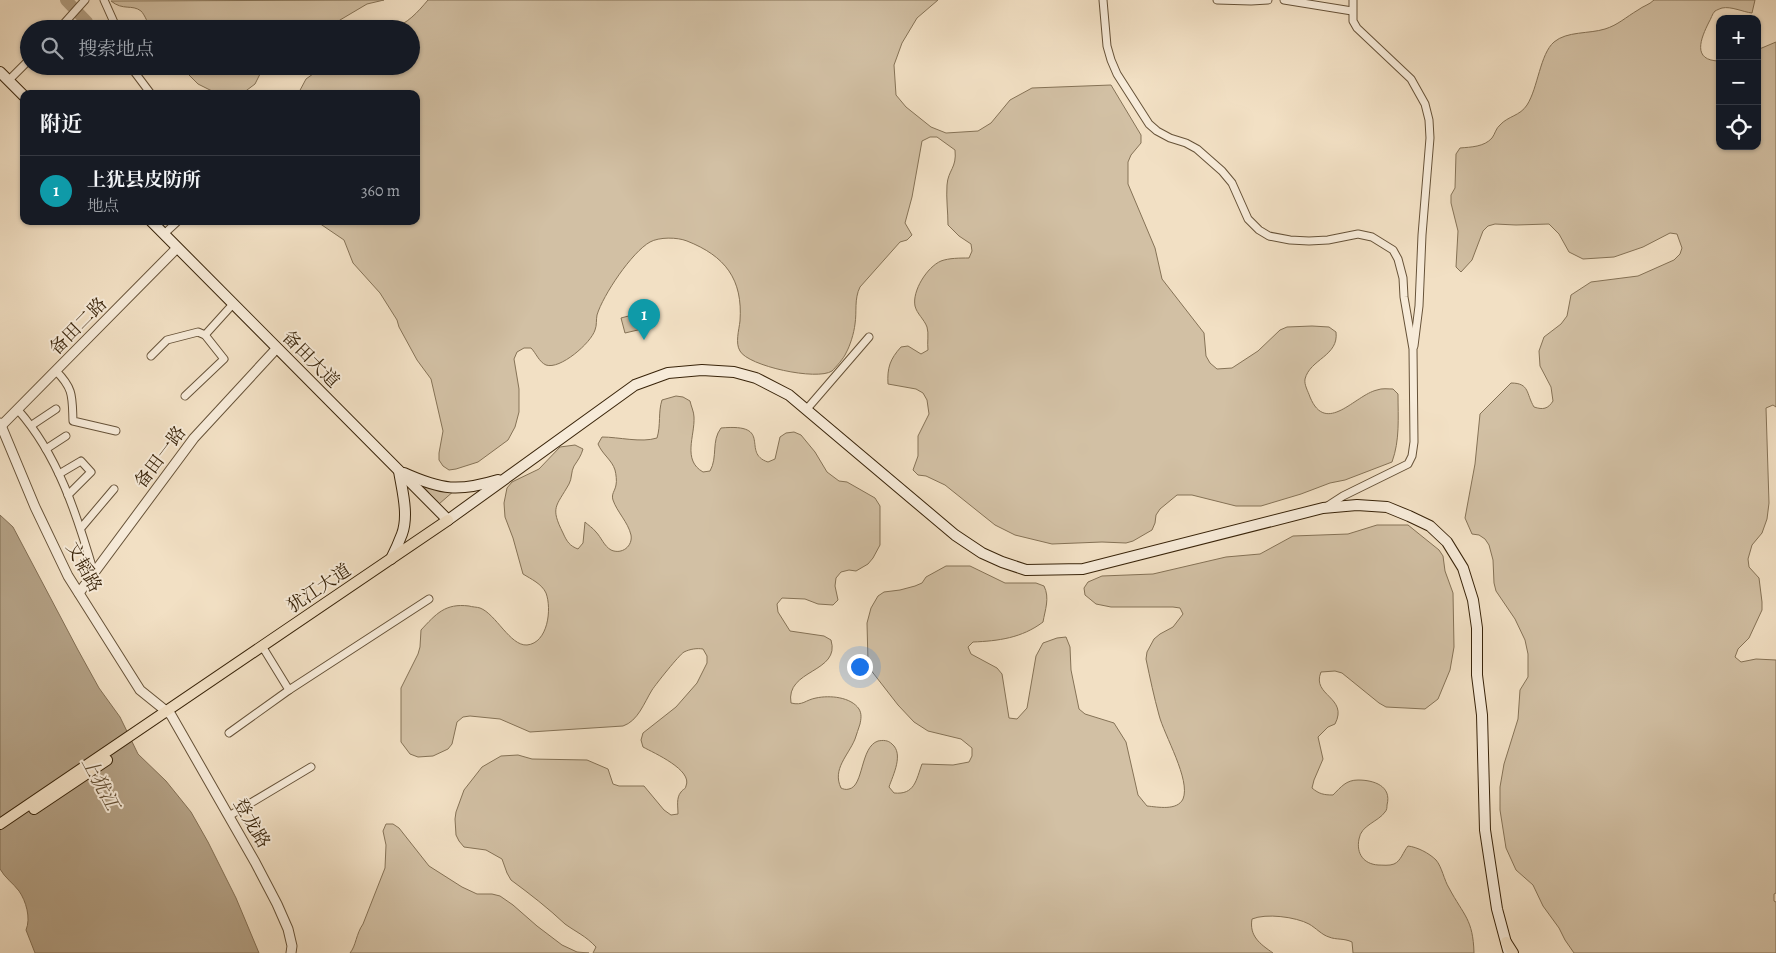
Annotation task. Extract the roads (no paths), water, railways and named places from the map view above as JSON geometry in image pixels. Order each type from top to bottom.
[{"type":"main road","points":[[0,72],[20,92]]},
{"type":"main road","name":"备田大道","points":[[155,225],[448,520]]},
{"type":"main road","points":[[448,520],[635,385],[668,373],[702,370],[756,378],[788,395],[955,535],[982,553],[1026,570],[1083,569],[1323,508],[1357,505],[1388,508],[1409,516],[1430,526],[1447,542],[1463,568],[1473,600],[1477,628],[1477,676],[1482,714],[1485,830],[1497,909],[1509,953]]},
{"type":"main road","points":[[398,470],[442,487],[459,489],[507,477]]},
{"type":"main road","points":[[391,559],[403,532],[403,494],[398,470]]},
{"type":"main road","name":"犹江大道","points":[[150,725],[208,682],[448,520]]},
{"type":"main road","points":[[0,824],[150,725]]},
{"type":"main road","points":[[0,832],[64,790],[150,725]]},
{"type":"main road","points":[[1506,942],[1513,953]]},
{"type":"street","points":[[68,20],[86,0]]},
{"type":"street","points":[[104,0],[113,20]]},
{"type":"street","points":[[1103,0],[1107,46],[1116,74],[1149,124],[1157,132],[1197,149],[1222,171],[1232,183],[1248,219],[1259,230],[1276,237],[1309,241],[1328,240],[1358,234],[1372,237],[1393,250],[1398,259],[1403,278],[1404,297],[1413,349]]},
{"type":"street","points":[[1217,0],[1268,0]]},
{"type":"street","points":[[1284,0],[1352,11]]},
{"type":"street","points":[[1323,508],[1408,464],[1412,456],[1414,442],[1413,349],[1419,306],[1422,235],[1430,138],[1429,120],[1426,104],[1411,79],[1357,28],[1353,21],[1353,0]]},
{"type":"street","points":[[8,81],[20,69]]},
{"type":"street","points":[[137,75],[148,90]]},
{"type":"street","points":[[164,234],[174,225]]},
{"type":"street","name":"备田二路","points":[[1,425],[177,248]]},
{"type":"street","points":[[205,335],[233,304]]},
{"type":"street","points":[[151,356],[167,340],[198,332],[205,335],[224,358],[184,396]]},
{"type":"street","points":[[806,410],[869,337]]},
{"type":"street","name":"备田一路","points":[[79,593],[194,438],[277,348]]},
{"type":"street","points":[[56,371],[66,380],[71,391],[73,421],[116,432]]},
{"type":"street","points":[[32,425],[56,409]]},
{"type":"street","points":[[18,410],[32,425],[59,474],[81,528],[94,572]]},
{"type":"street","name":"文韬路","points":[[1,425],[35,507],[68,576],[140,690],[168,712]]},
{"type":"street","points":[[46,449],[66,436]]},
{"type":"street","points":[[59,474],[81,461],[91,472],[68,494]]},
{"type":"street","points":[[81,528],[114,489]]},
{"type":"street","points":[[229,733],[289,690],[429,599]]},
{"type":"street","points":[[262,646],[289,690]]},
{"type":"street","name":"登龙路","points":[[168,712],[229,816],[277,904],[288,929],[292,946],[291,953]]},
{"type":"street","points":[[229,816],[311,767]]},
{"type":"water","name":"上犹江","points":[[0,515],[13,527],[78,650],[99,688],[120,717],[138,754],[166,781],[191,812],[236,898],[259,953],[35,953],[26,930],[28,915],[24,900],[19,891],[0,869]]},
{"type":"waterway","points":[[66,0],[85,20]]},
{"type":"place","name":"上犹县皮防所","points":[[644,340]]}]
